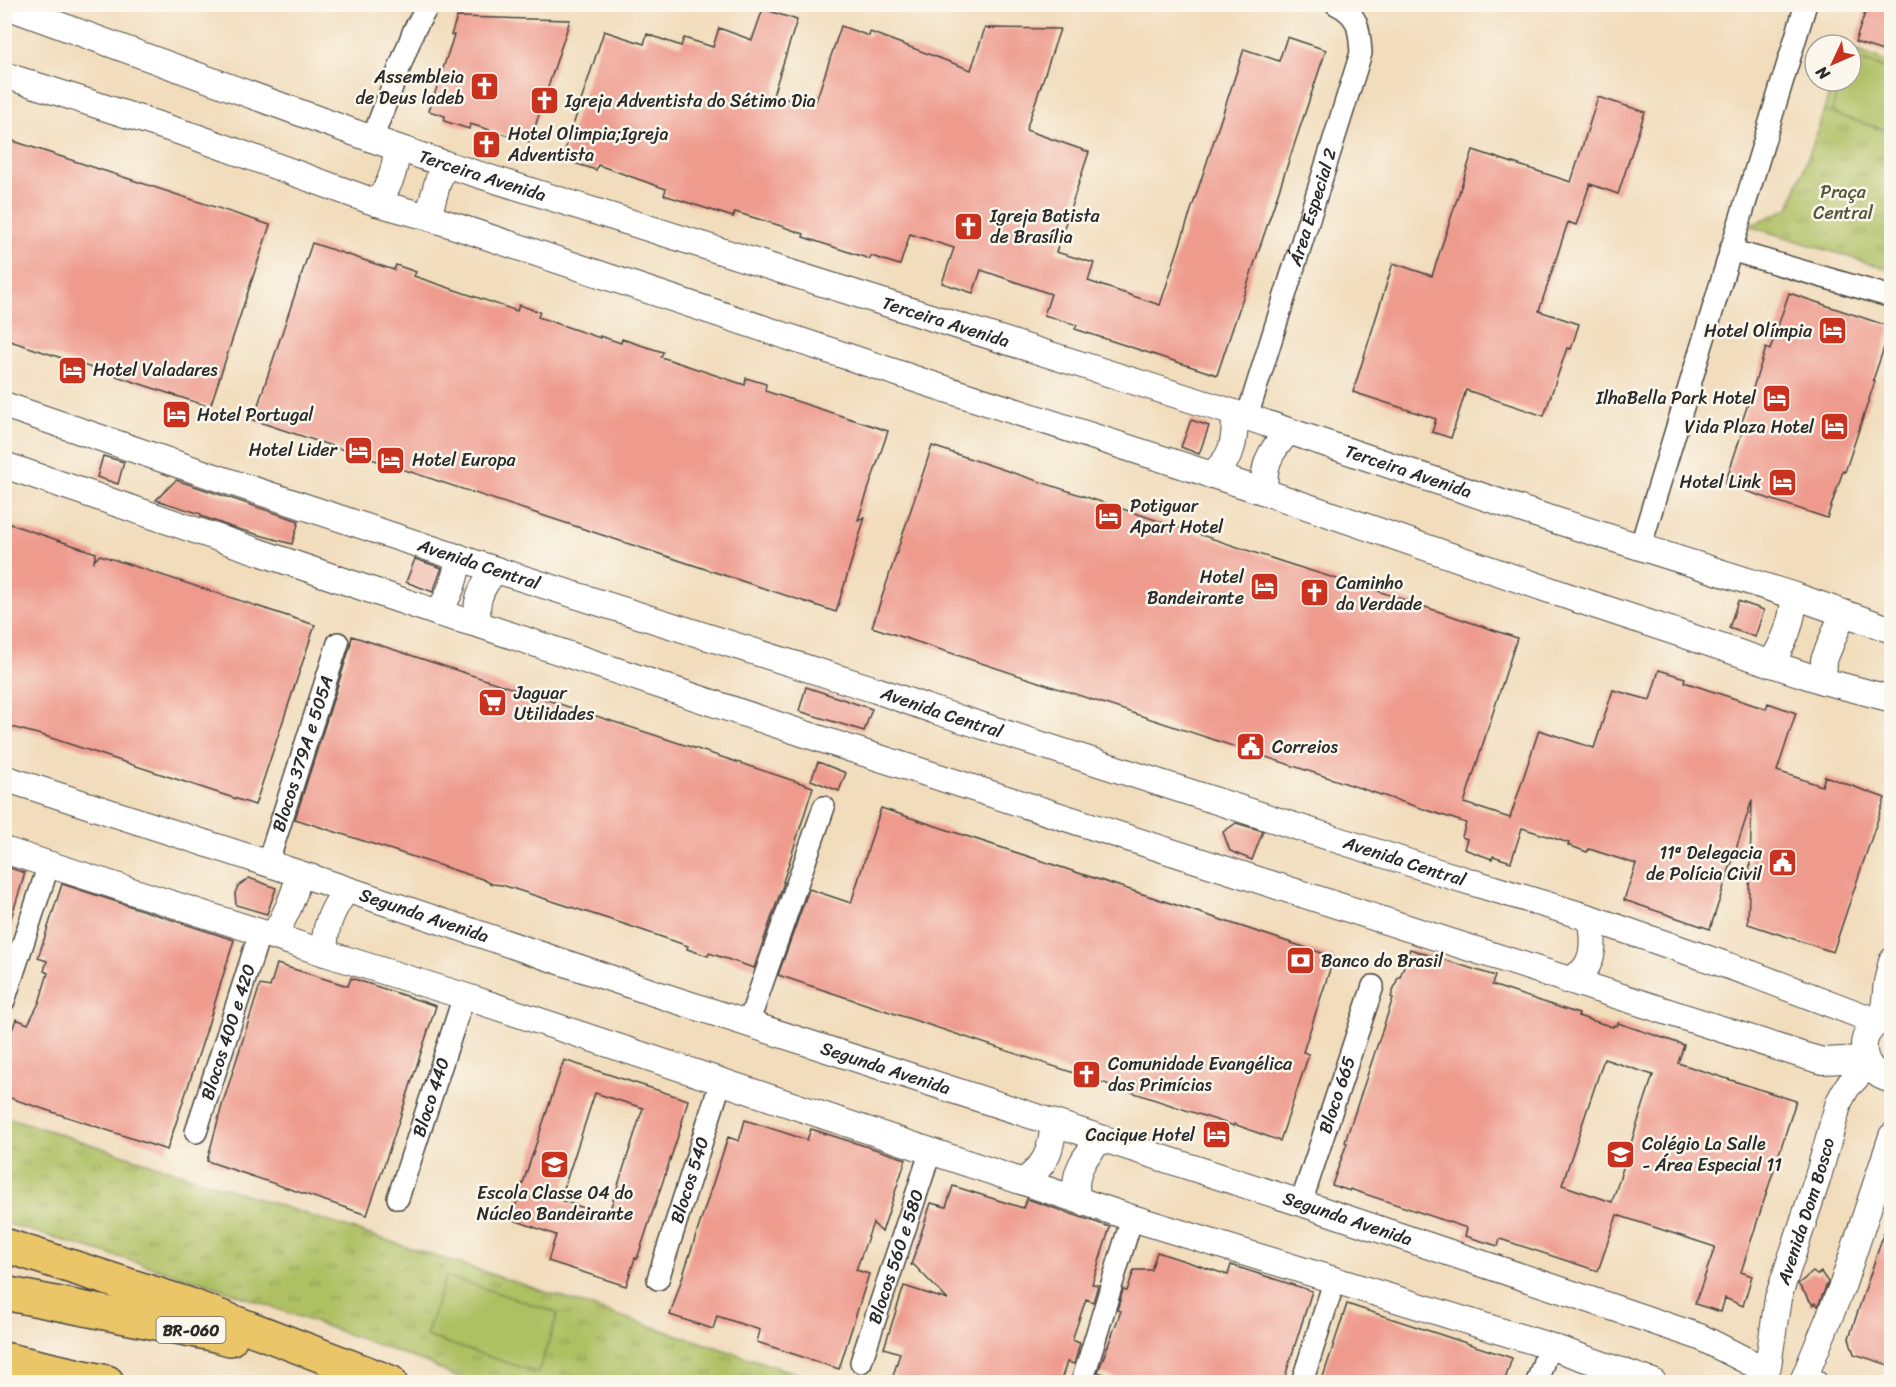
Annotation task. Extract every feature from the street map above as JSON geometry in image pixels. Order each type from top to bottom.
[{"type":"highway","points":[[4,1245],[187,1304],[390,1383]]},
{"type":"highway","name":"BR-060","points":[[4,1293],[212,1334],[373,1383]]},
{"type":"highway","points":[[4,1359],[107,1383]]},
{"type":"street","points":[[372,139],[414,30],[429,4]]},
{"type":"street","name":"Área Especial 2","points":[[1241,416],[1361,53],[1358,27],[1353,17],[1336,4]]},
{"type":"street","points":[[1640,548],[1806,4]]},
{"type":"street","name":"Terceira Avenida","points":[[4,5],[445,164],[1241,416],[1640,548],[1795,596],[1892,630]]},
{"type":"street","points":[[4,75],[196,137],[377,202],[1265,492],[1770,664],[1892,699]]},
{"type":"street","points":[[377,202],[390,183],[397,148]]},
{"type":"street","points":[[428,217],[445,164]]},
{"type":"street","points":[[1730,250],[1892,297]]},
{"type":"street","name":"Avenida Central","points":[[4,405],[496,570],[1438,872],[1590,918],[1884,1020]]},
{"type":"street","points":[[1210,475],[1222,466],[1231,450],[1241,416]]},
{"type":"street","points":[[1265,492],[1266,466],[1276,444],[1288,432]]},
{"type":"street","points":[[4,465],[438,613],[1566,980],[1805,1056],[1823,1060],[1866,1062]]},
{"type":"street","points":[[438,613],[455,581],[459,557]]},
{"type":"street","points":[[480,625],[477,616],[482,588],[496,570]]},
{"type":"street","points":[[1770,664],[1782,647],[1792,622],[1795,596]]},
{"type":"street","points":[[1823,681],[1824,660],[1843,613]]},
{"type":"street","name":"Blocos 379A e 505A","points":[[267,865],[338,643]]},
{"type":"street","name":"Segunda Avenida","points":[[4,778],[748,1024],[1301,1203],[1700,1337],[1761,1373],[1780,1365],[1791,1367],[1807,1382]]},
{"type":"street","points":[[748,1024],[824,807]]},
{"type":"street","points":[[4,850],[464,996],[1132,1218],[1549,1346],[1653,1383]]},
{"type":"street","points":[[4,1001],[49,864]]},
{"type":"street","points":[[267,934],[290,908],[299,875]]},
{"type":"street","points":[[326,953],[324,940],[326,926],[332,910],[346,890]]},
{"type":"street","points":[[1566,980],[1575,978],[1585,970],[1590,960],[1594,937],[1590,918]]},
{"type":"street","name":"Blocos 400 e 420","points":[[196,1132],[267,934]]},
{"type":"street","points":[[1892,961],[1887,982],[1884,1020],[1868,1032],[1863,1045],[1866,1062],[1874,1072],[1883,1078],[1892,1080]]},
{"type":"street","name":"Bloco 665","points":[[1301,1203],[1373,986]]},
{"type":"street","name":"Bloco 440","points":[[398,1198],[464,996]]},
{"type":"street","name":"Avenida Dom Bosco","points":[[1761,1373],[1778,1298],[1817,1180],[1839,1102],[1866,1062]]},
{"type":"street","name":"Blocos 540","points":[[658,1279],[721,1081]]},
{"type":"street","points":[[1024,1182],[1045,1161],[1052,1141],[1054,1124]]},
{"type":"street","points":[[1807,1382],[1843,1284],[1892,1136]]},
{"type":"street","points":[[1078,1199],[1075,1190],[1079,1170],[1085,1156],[1102,1139]]},
{"type":"street","name":"Blocos 560 e 580","points":[[861,1362],[931,1150]]},
{"type":"street","points":[[1082,1383],[1132,1218]]},
{"type":"street","points":[[1302,1383],[1335,1279]]},
{"type":"street","points":[[1537,1383],[1549,1346]]},
{"type":"green space","name":"Praça Central","points":[[1863,53],[1891,64],[1891,270],[1749,226],[1789,208],[1829,93],[1863,93]]},
{"type":"green space","points":[[1863,61],[1891,70],[1891,132],[1832,113],[1836,93],[1863,93]]},
{"type":"green space","points":[[4,1116],[823,1382],[473,1382],[453,1376],[428,1363],[205,1283],[5,1223]]},
{"type":"green space","points":[[446,1276],[558,1313],[538,1373],[426,1336]]},
{"type":"building","points":[[1868,4],[1892,4],[1892,54],[1863,45],[1863,33],[1858,33]]},
{"type":"building","points":[[763,9],[797,20],[773,95],[793,101],[816,101],[841,26],[869,36],[870,32],[971,70],[985,28],[1060,29],[1026,130],[1089,152],[1056,252],[1094,263],[1088,281],[1160,305],[1244,49],[1279,61],[1287,37],[1326,50],[1217,375],[1075,329],[1077,325],[1044,315],[1051,294],[981,270],[973,293],[942,283],[954,248],[910,234],[900,265],[871,256],[870,259],[803,237],[804,234],[778,225],[735,212],[733,217],[664,195],[666,189],[598,165],[596,170],[562,159],[604,31],[644,44],[647,34],[681,46],[684,38],[713,47],[719,28],[752,40]]},
{"type":"building","points":[[457,17],[570,20],[530,142],[470,124],[469,129],[444,121],[445,116],[429,111],[454,35],[451,35]]},
{"type":"building","points":[[1598,97],[1645,112],[1618,194],[1590,184],[1576,225],[1568,222],[1539,311],[1579,324],[1571,349],[1567,348],[1544,416],[1466,390],[1451,438],[1432,432],[1436,419],[1353,392],[1393,263],[1432,276],[1473,150],[1571,182]]},
{"type":"building","points":[[4,138],[270,225],[210,407],[4,339]]},
{"type":"building","points":[[312,243],[394,270],[396,265],[416,272],[414,276],[517,311],[519,305],[540,312],[538,317],[600,338],[600,336],[621,343],[622,339],[663,352],[661,357],[745,385],[746,378],[766,384],[765,391],[888,431],[858,520],[865,517],[836,612],[253,420]]},
{"type":"building","points":[[1789,293],[1891,327],[1845,472],[1843,471],[1827,518],[1725,484],[1766,348],[1770,350]]},
{"type":"building","points":[[1191,420],[1209,426],[1199,454],[1181,447]]},
{"type":"building","points":[[932,446],[1517,638],[1464,803],[1510,818],[1539,730],[1594,748],[1613,690],[1650,700],[1659,670],[1685,678],[1684,682],[1766,709],[1768,703],[1796,713],[1777,771],[1822,786],[1825,776],[1885,798],[1833,952],[1748,924],[1752,800],[1710,929],[1624,900],[1636,864],[1589,849],[1587,852],[1568,845],[1569,843],[1522,828],[1511,862],[1493,856],[1492,859],[1464,849],[1467,839],[1462,837],[1466,823],[872,627]]},
{"type":"building","points":[[103,456],[124,462],[118,484],[97,477]]},
{"type":"building","points":[[176,480],[299,521],[292,544],[231,527],[201,516],[201,514],[156,500]]},
{"type":"building","points":[[4,522],[96,553],[94,561],[100,555],[315,625],[255,805],[45,736],[4,725]]},
{"type":"building","points":[[415,559],[442,568],[433,592],[406,582]]},
{"type":"building","points":[[1738,601],[1764,610],[1755,637],[1729,628]]},
{"type":"building","points":[[352,636],[813,787],[784,882],[754,968],[709,953],[708,956],[687,949],[688,946],[627,925],[502,885],[492,884],[295,819]]},
{"type":"building","points":[[806,687],[872,709],[864,731],[799,711]]},
{"type":"building","points":[[818,762],[846,773],[839,791],[811,780]]},
{"type":"building","points":[[881,808],[1334,957],[1303,1052],[1309,1054],[1280,1141],[778,975],[809,889],[851,903]]},
{"type":"building","points":[[1236,823],[1263,831],[1252,860],[1230,851],[1223,832]]},
{"type":"building","points":[[4,866],[25,873],[9,925],[4,924]]},
{"type":"building","points":[[249,878],[276,888],[267,914],[236,905],[235,893],[238,886]]},
{"type":"building","points":[[62,884],[234,940],[167,1150],[4,1096],[4,1057],[16,1019],[28,1024],[39,1003],[48,973],[44,971],[47,961],[38,958]]},
{"type":"building","name":"Colégio La Salle - Área Especial 11","points":[[1410,949],[1495,976],[1492,985],[1579,1014],[1578,1016],[1613,1027],[1618,1023],[1684,1045],[1678,1063],[1796,1101],[1741,1272],[1752,1276],[1743,1306],[1725,1298],[1721,1312],[1695,1304],[1715,1247],[1617,1215],[1598,1271],[1500,1239],[1498,1246],[1465,1236],[1467,1228],[1332,1185],[1393,998],[1391,997],[1398,977],[1400,977]],"holes":[[[1604,1059],[1653,1075],[1612,1202],[1562,1185]]]},
{"type":"building","points":[[277,964],[348,986],[351,978],[436,1006],[367,1215],[207,1161],[260,985],[270,987]]},
{"type":"building","points":[[564,1060],[688,1100],[637,1259],[635,1258],[626,1286],[548,1261],[556,1235],[511,1219]],"holes":[[[595,1093],[643,1108],[608,1216],[560,1200]]]},
{"type":"building","points":[[745,1120],[807,1140],[811,1129],[906,1159],[882,1232],[873,1223],[856,1270],[869,1274],[839,1369],[757,1342],[760,1330],[717,1316],[713,1329],[670,1315],[728,1137],[739,1141]]},
{"type":"building","points":[[953,1186],[1023,1208],[1027,1199],[1110,1227],[1092,1284],[1098,1285],[1093,1302],[1086,1299],[1072,1340],[1080,1343],[1074,1364],[1067,1362],[1060,1383],[914,1383],[893,1376],[900,1353],[884,1348],[904,1286],[948,1300],[914,1265],[911,1265],[931,1203],[946,1207]]},
{"type":"building","points":[[1888,1221],[1892,1222],[1892,1366],[1854,1354],[1849,1338]]},
{"type":"building","points":[[1157,1252],[1228,1275],[1231,1265],[1312,1291],[1283,1383],[1128,1383],[1098,1372],[1121,1311],[1117,1310],[1123,1290],[1127,1291],[1134,1270],[1151,1270]]},
{"type":"building","points":[[1813,1272],[1817,1275],[1821,1272],[1828,1282],[1818,1306],[1815,1303],[1813,1305],[1798,1284]]},
{"type":"building","points":[[1347,1304],[1512,1358],[1504,1383],[1321,1383]]},
{"type":"place","name":"Assembleia de Deus ladeb","points":[[485,87]]},
{"type":"place","name":"Igreja Adventista do Sétimo Dia","points":[[544,101]]},
{"type":"place","name":"Hotel Olimpia;Igreja Adventista","points":[[487,144]]},
{"type":"place","name":"Igreja Batista de Brasília","points":[[969,226]]},
{"type":"place","name":"Hotel Olímpia","points":[[1833,331]]},
{"type":"place","name":"Hotel Valadares","points":[[72,370]]},
{"type":"place","name":"IlhaBella Park Hotel","points":[[1777,398]]},
{"type":"place","name":"Hotel Portugal","points":[[176,415]]},
{"type":"place","name":"Vida Plaza Hotel","points":[[1835,427]]},
{"type":"place","name":"Hotel Lider","points":[[358,450]]},
{"type":"place","name":"Hotel Europa","points":[[391,460]]},
{"type":"place","name":"Hotel Link","points":[[1782,482]]},
{"type":"place","name":"Potiguar Apart Hotel","points":[[1109,516]]},
{"type":"place","name":"Hotel Bandeirante","points":[[1265,587]]},
{"type":"place","name":"Caminho da Verdade","points":[[1315,593]]},
{"type":"place","name":"Jaguar Utilidades","points":[[493,703]]},
{"type":"place","name":"Correios","points":[[1251,747]]},
{"type":"place","name":"11ª Delegacia de Polícia Civil","points":[[1783,863]]},
{"type":"place","name":"Banco do Brasil","points":[[1300,961]]},
{"type":"place","name":"Comunidade Evangélica das Primícias","points":[[1087,1074]]},
{"type":"place","name":"Cacique Hotel","points":[[1216,1135]]},
{"type":"place","name":"Colégio La Salle - Área Especial 11","points":[[1621,1154]]},
{"type":"place","name":"Escola Classe 04 do Núcleo Bandeirante","points":[[555,1164]]}]
